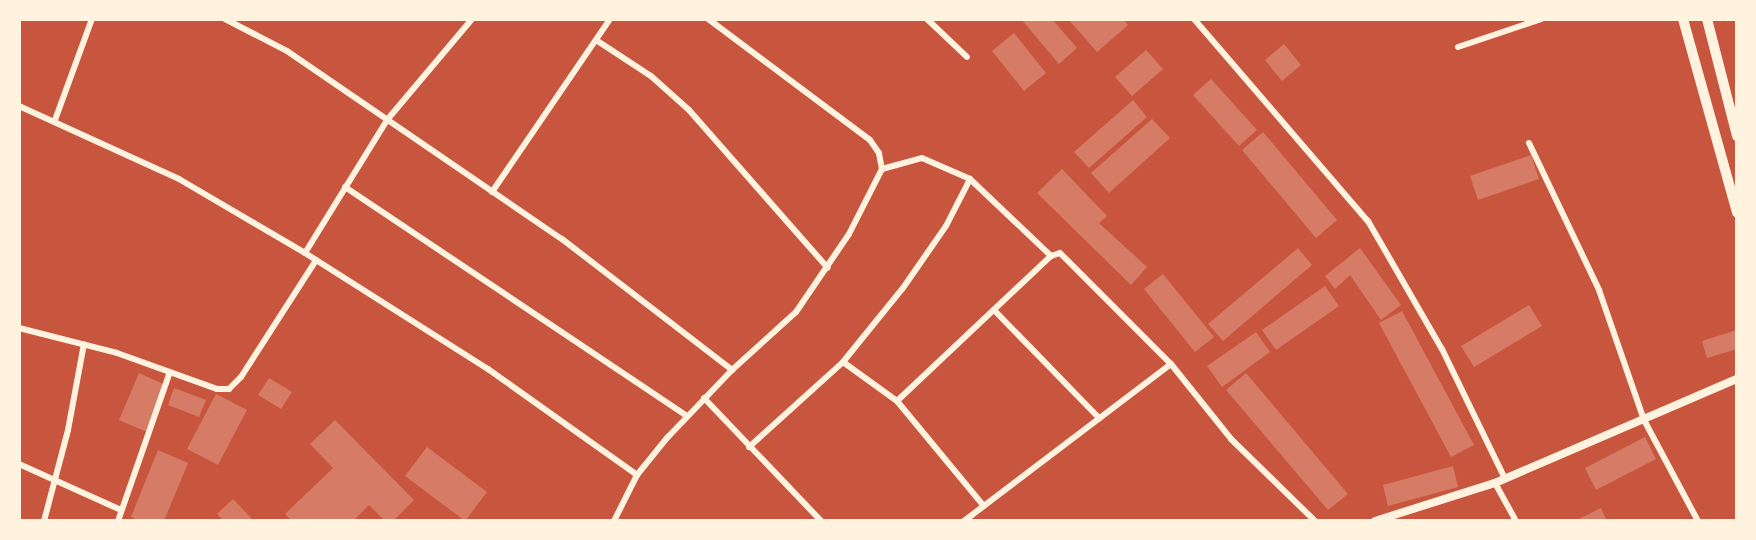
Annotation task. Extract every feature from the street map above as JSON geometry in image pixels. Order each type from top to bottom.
[{"type":"highway","points":[[1683,19],[1737,213]]},
{"type":"highway","points":[[1707,19],[1737,136]]},
{"type":"street","points":[[55,120],[92,19]]},
{"type":"street","points":[[225,19],[287,51],[562,239],[732,370]]},
{"type":"street","points":[[305,253],[387,120],[472,19]]},
{"type":"street","points":[[492,192],[610,19]]},
{"type":"street","points":[[614,521],[637,475],[687,416],[732,370],[796,313],[828,268],[882,169],[879,153],[870,140],[708,19]]},
{"type":"street","points":[[927,19],[967,57]]},
{"type":"street","points":[[1194,19],[1368,221],[1442,349],[1505,478]]},
{"type":"street","points":[[1458,47],[1541,19]]},
{"type":"street","points":[[596,40],[652,76],[689,110],[828,268]]},
{"type":"street","points":[[19,106],[55,120],[179,179],[305,253],[488,369],[637,475]]},
{"type":"street","points":[[1529,143],[1599,290],[1644,420],[1698,521]]},
{"type":"street","points":[[882,169],[922,158],[970,179],[1051,256]]},
{"type":"street","points":[[749,447],[843,362],[903,288],[946,226],[970,179]]},
{"type":"street","points":[[345,187],[687,416]]},
{"type":"street","points":[[897,401],[1051,256],[1060,253],[1068,257],[1171,364],[1231,439],[1282,492],[1315,521]]},
{"type":"street","points":[[19,328],[84,344],[217,389],[229,388],[241,377],[316,260]]},
{"type":"street","points":[[994,310],[1099,418]]},
{"type":"street","points":[[44,521],[68,430],[84,344]]},
{"type":"street","points":[[843,362],[897,401],[984,506]]},
{"type":"street","points":[[964,521],[1171,364]]},
{"type":"street","points":[[118,521],[170,372]]},
{"type":"street","points":[[1375,521],[1495,483],[1737,379]]},
{"type":"street","points":[[704,398],[821,521]]},
{"type":"street","points":[[19,464],[121,510]]},
{"type":"street","points":[[1495,483],[1516,521]]},
{"type":"building","points":[[1021,19],[1052,19],[1077,48],[1059,64]]},
{"type":"building","points":[[1068,19],[1123,19],[1128,25],[1097,52]]},
{"type":"building","points":[[1014,33],[1046,73],[1024,91],[992,51]]},
{"type":"building","points":[[1284,44],[1301,65],[1282,81],[1265,60]]},
{"type":"building","points":[[1146,50],[1163,69],[1132,96],[1115,77]]},
{"type":"building","points":[[1211,79],[1257,130],[1239,146],[1193,95]]},
{"type":"building","points":[[1133,100],[1147,117],[1089,168],[1074,152]]},
{"type":"building","points":[[1152,119],[1170,138],[1109,193],[1091,173]]},
{"type":"building","points":[[1263,132],[1337,220],[1316,238],[1242,150]]},
{"type":"building","points":[[1531,155],[1539,179],[1478,200],[1470,176]]},
{"type":"building","points":[[1062,169],[1107,216],[1099,223],[1147,267],[1131,285],[1037,193]]},
{"type":"building","points":[[1298,248],[1312,265],[1223,341],[1208,324]]},
{"type":"building","points":[[1360,248],[1401,305],[1381,320],[1350,275],[1335,289],[1325,276]]},
{"type":"building","points":[[1163,274],[1214,337],[1195,352],[1144,289]]},
{"type":"building","points":[[1325,286],[1339,306],[1276,350],[1262,330]]},
{"type":"building","points":[[1529,305],[1542,326],[1474,367],[1461,346]]},
{"type":"building","points":[[1402,311],[1474,445],[1451,457],[1379,323]]},
{"type":"building","points":[[1737,330],[1737,349],[1707,358],[1702,341]]},
{"type":"building","points":[[1256,332],[1270,352],[1222,387],[1207,366]]},
{"type":"building","points":[[139,373],[168,386],[147,432],[119,420]]},
{"type":"building","points":[[1246,373],[1348,494],[1328,510],[1226,390]]},
{"type":"building","points":[[269,378],[292,392],[281,409],[258,395]]},
{"type":"building","points":[[174,388],[206,400],[199,417],[168,405]]},
{"type":"building","points":[[216,394],[247,410],[218,465],[187,449]]},
{"type":"building","points":[[335,420],[414,500],[393,521],[385,521],[369,505],[353,521],[292,521],[285,514],[333,468],[310,444]]},
{"type":"building","points":[[1645,437],[1656,459],[1596,490],[1585,468]]},
{"type":"building","points":[[427,447],[487,492],[465,521],[405,476]]},
{"type":"building","points":[[158,450],[188,463],[164,521],[140,521],[131,517]]},
{"type":"building","points":[[1453,466],[1458,487],[1388,506],[1383,485]]},
{"type":"building","points":[[233,499],[254,521],[224,521],[217,514]]},
{"type":"building","points":[[1601,508],[1607,521],[1575,521]]}]
